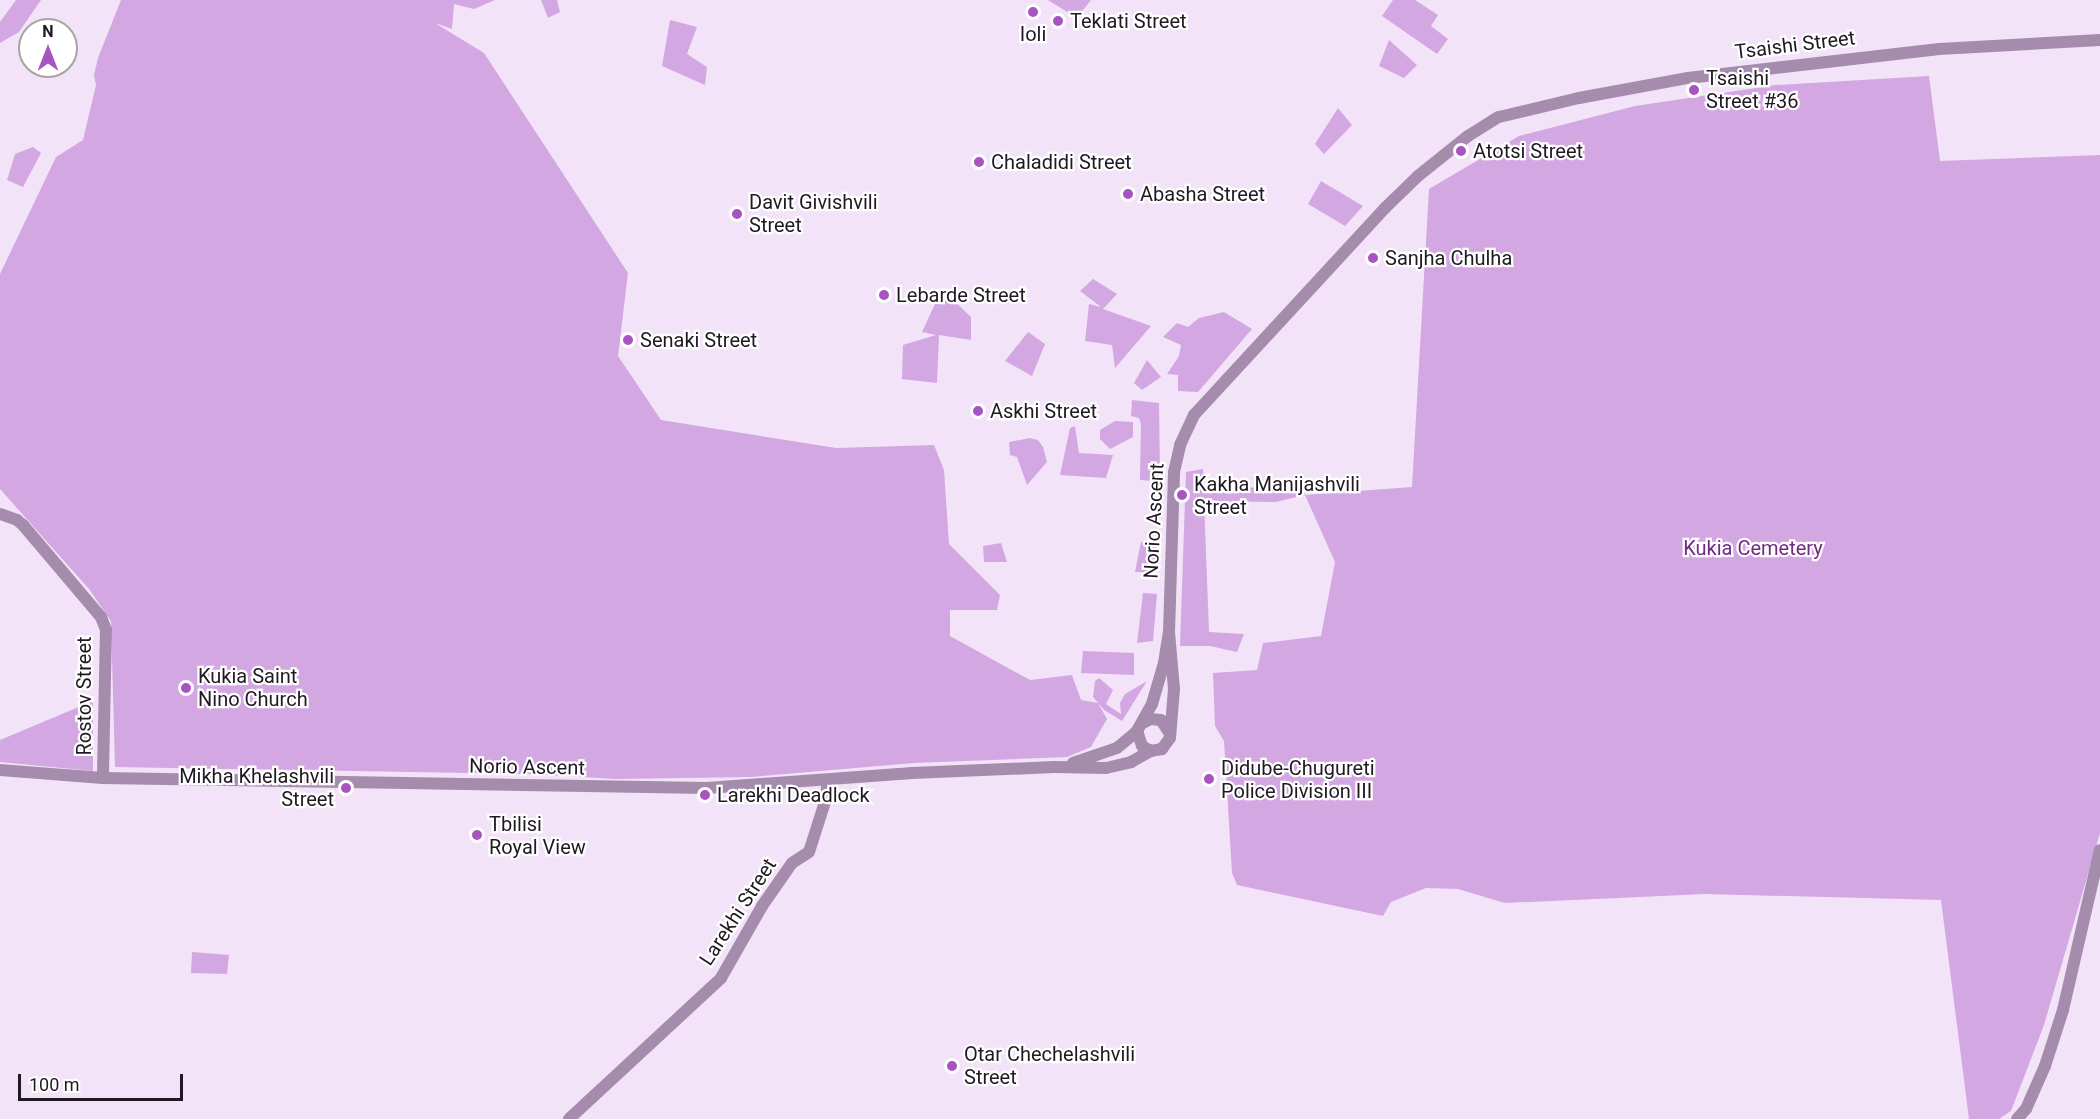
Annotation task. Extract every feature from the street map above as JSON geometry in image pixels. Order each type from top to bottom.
[{"type":"street","name":"Tsaishi Street","points":[[1194,415],[1393,200],[1418,176],[1468,136],[1499,117],[1659,82],[1744,70],[1939,49],[2100,40]]},
{"type":"street","name":"Norio Ascent","points":[[1170,734],[1174,689],[1169,632],[1174,472],[1180,445],[1194,415]]},
{"type":"street","name":"Rostov Street","points":[[0,514],[17,519],[24,525],[101,617],[106,630],[103,778]]},
{"type":"street","name":"Norio Ascent","points":[[1054,767],[1101,755],[1117,748],[1139,728],[1158,687],[1169,632]]},
{"type":"street","points":[[1150,719],[1161,720],[1170,734],[1165,746],[1151,751],[1142,746],[1139,728],[1150,719]]},
{"type":"street","name":"Norio Ascent","points":[[0,770],[103,778],[707,788],[1054,767],[1106,768],[1131,762],[1151,751]]},
{"type":"street","name":"Larekhi Street","points":[[569,1119],[721,978],[792,863],[809,852],[825,802],[828,781]]},
{"type":"street","points":[[2017,1119],[2026,1109],[2045,1066],[2063,1010],[2100,850]]},
{"type":"green space","points":[[16,0],[41,0],[29,18],[18,18],[18,33],[0,43],[0,22]]},
{"type":"green space","points":[[121,0],[495,0],[474,9],[454,4],[452,29],[435,23],[484,53],[628,273],[618,356],[661,420],[836,448],[934,445],[944,470],[949,544],[1000,595],[997,610],[950,610],[950,636],[1030,680],[1072,675],[1081,700],[1098,703],[1107,719],[1091,747],[1067,757],[914,763],[751,777],[616,779],[530,774],[115,767],[111,621],[89,589],[0,489],[0,274],[56,157],[83,140],[96,85],[94,75],[98,58]]},
{"type":"green space","points":[[541,0],[557,0],[560,12],[548,18]]},
{"type":"green space","points":[[1048,0],[1091,0],[1077,18]]},
{"type":"green space","points":[[1393,0],[1415,0],[1438,15],[1431,26],[1448,39],[1437,54],[1382,16]]},
{"type":"green space","points":[[670,20],[697,27],[687,54],[707,67],[705,85],[662,66]]},
{"type":"green space","points":[[1389,40],[1417,65],[1404,78],[1379,66]]},
{"type":"green space","name":"Kukia Cemetery","points":[[1929,76],[1940,161],[2100,155],[2100,833],[2044,1025],[2011,1111],[1999,1119],[1969,1119],[1941,900],[1705,894],[1505,903],[1458,889],[1426,888],[1391,902],[1383,916],[1237,885],[1232,873],[1224,741],[1215,726],[1213,673],[1257,670],[1263,643],[1321,636],[1335,562],[1305,495],[1412,487],[1429,189],[1519,136],[1635,106],[1776,85]]},
{"type":"green space","points":[[1338,108],[1352,125],[1324,154],[1315,144]]},
{"type":"green space","points":[[33,147],[41,153],[23,187],[7,180],[15,154]]},
{"type":"green space","points":[[1321,181],[1363,206],[1345,226],[1308,204]]},
{"type":"green space","points":[[1093,279],[1117,294],[1103,309],[1151,326],[1115,368],[1112,345],[1085,341],[1089,304],[1101,307],[1080,291]]},
{"type":"green space","points":[[942,289],[971,317],[971,340],[939,335],[937,383],[902,379],[903,345],[936,335],[922,332]]},
{"type":"green space","points":[[1224,312],[1252,329],[1198,392],[1178,391],[1178,375],[1167,374],[1179,356],[1181,345],[1163,337],[1177,323],[1188,327],[1199,318]]},
{"type":"green space","points":[[1028,332],[1045,344],[1032,376],[1005,361]]},
{"type":"green space","points":[[1147,360],[1161,377],[1142,390],[1134,383]]},
{"type":"green space","points":[[1132,400],[1159,403],[1160,474],[1154,481],[1140,480],[1141,424],[1139,418],[1131,416]]},
{"type":"green space","points":[[1115,421],[1133,422],[1133,437],[1110,449],[1100,439],[1100,430]]},
{"type":"green space","points":[[1075,426],[1079,453],[1113,455],[1106,478],[1060,475],[1070,428]]},
{"type":"green space","points":[[1030,438],[1038,440],[1043,447],[1047,462],[1027,485],[1017,457],[1010,455],[1009,442]]},
{"type":"green space","points":[[1203,469],[1204,488],[1302,487],[1305,495],[1276,502],[1204,501],[1209,632],[1244,634],[1237,652],[1210,646],[1180,646],[1186,472]]},
{"type":"green space","points":[[1157,541],[1154,572],[1135,572],[1141,542]]},
{"type":"green space","points":[[1001,543],[1007,562],[984,562],[983,546]]},
{"type":"green space","points":[[1143,593],[1157,594],[1153,641],[1137,643]]},
{"type":"green space","points":[[1083,651],[1134,653],[1134,675],[1081,673]]},
{"type":"green space","points":[[1099,678],[1113,690],[1106,704],[1121,714],[1120,703],[1125,694],[1147,681],[1122,721],[1104,710],[1093,697],[1095,681]]},
{"type":"green space","points":[[93,701],[93,771],[0,762],[0,740]]},
{"type":"green space","points":[[192,952],[229,955],[227,974],[191,973]]},
{"type":"place","name":"Ioli","points":[[1033,12]]},
{"type":"place","name":"Teklati Street","points":[[1058,21]]},
{"type":"place","name":"Tsaishi Street #36","points":[[1694,90]]},
{"type":"place","name":"Atotsi Street","points":[[1461,151]]},
{"type":"place","name":"Chaladidi Street","points":[[979,162]]},
{"type":"place","name":"Abasha Street","points":[[1128,194]]},
{"type":"place","name":"Davit Givishvili Street","points":[[737,214]]},
{"type":"place","name":"Sanjha Chulha","points":[[1373,258]]},
{"type":"place","name":"Lebarde Street","points":[[884,295]]},
{"type":"place","name":"Senaki Street","points":[[628,340]]},
{"type":"place","name":"Askhi Street","points":[[978,411]]},
{"type":"place","name":"Kakha Manijashvili Street","points":[[1182,495]]},
{"type":"place","name":"Kukia Saint Nino Church","points":[[186,688]]},
{"type":"place","name":"Didube-Chugureti Police Division III","points":[[1209,779]]},
{"type":"place","name":"Mikha Khelashvili Street","points":[[346,788]]},
{"type":"place","name":"Larekhi Deadlock","points":[[705,795]]},
{"type":"place","name":"Tbilisi Royal View","points":[[477,835]]},
{"type":"place","name":"Otar Chechelashvili Street","points":[[952,1066]]}]
